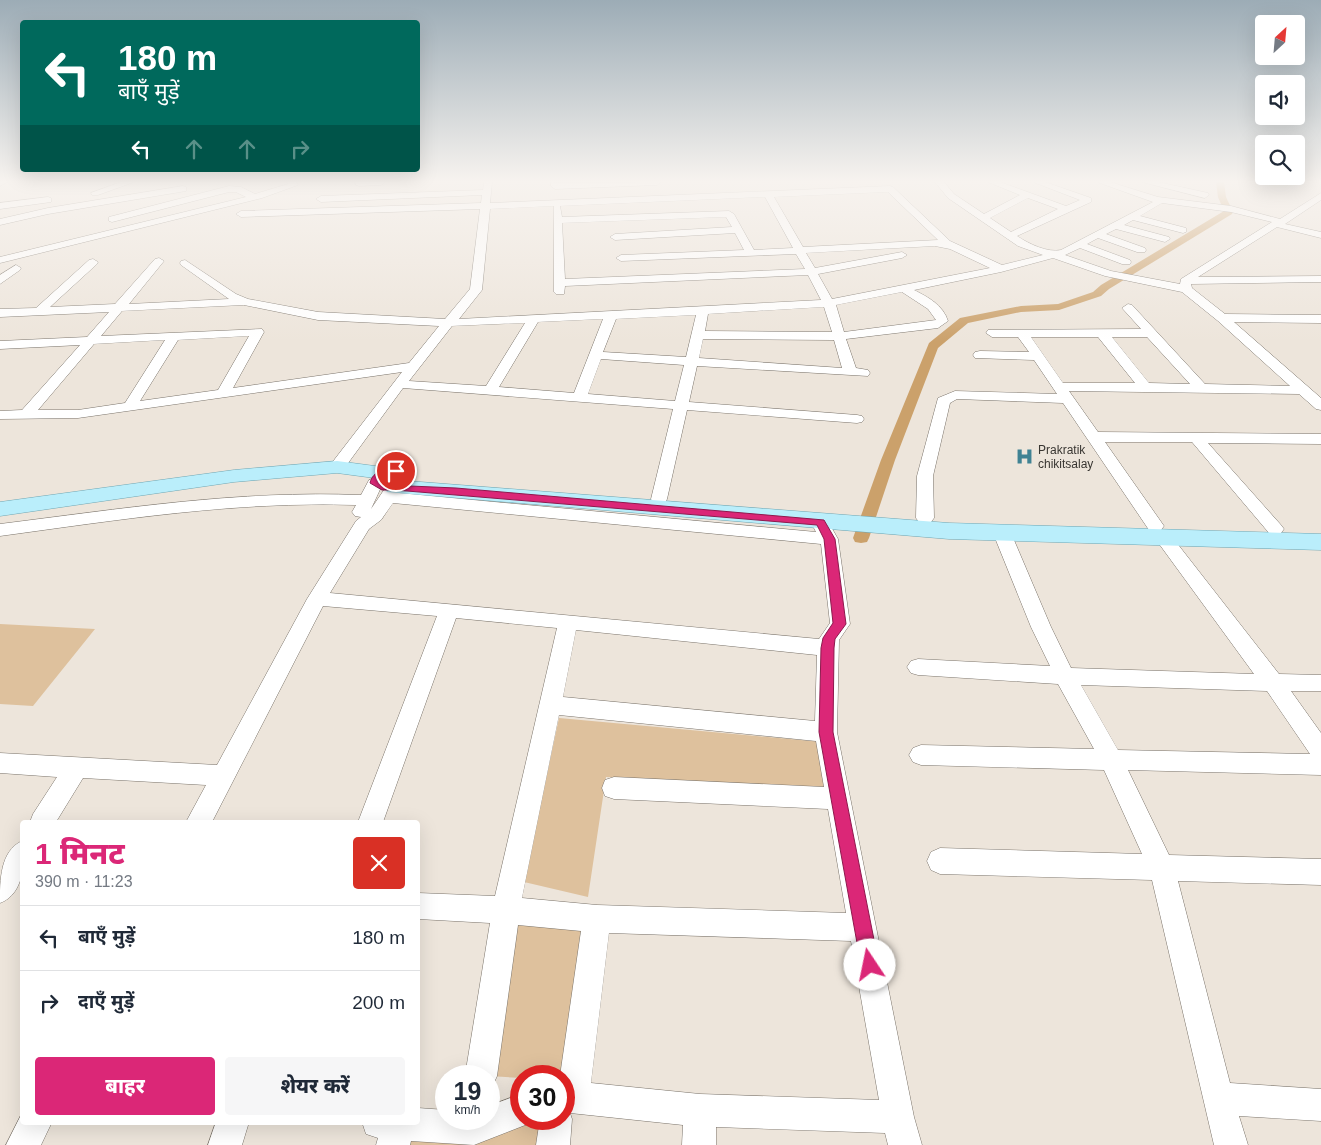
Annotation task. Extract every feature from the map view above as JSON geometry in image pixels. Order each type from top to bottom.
[{"type":"main road","points":[[0,509],[234,476],[337,467],[383,485],[485,484],[660,499],[828,524]]},
{"type":"main road","points":[[0,520],[233,482],[302,477],[550,506],[828,524],[997,522],[1321,542]]},
{"type":"main road","points":[[920,522],[1002,533],[1321,530]]},
{"type":"street","points":[[0,260],[100,235]]},
{"type":"street","points":[[337,467],[413,366],[476,290],[482,235]]},
{"type":"street","points":[[558,235],[560,288],[627,280],[811,272],[952,246]]},
{"type":"street","points":[[627,280],[615,237],[643,235]]},
{"type":"street","points":[[741,235],[751,253]]},
{"type":"street","points":[[595,355],[857,373],[839,336],[829,302],[791,235]]},
{"type":"street","points":[[938,235],[946,243],[1001,269]]},
{"type":"street","points":[[0,313],[121,306],[245,302],[318,316],[447,323],[703,311],[829,302],[903,288],[1001,269],[1053,256],[1066,252],[1097,235]]},
{"type":"street","points":[[1099,235],[1141,250]]},
{"type":"street","points":[[1152,235],[1165,239]]},
{"type":"street","points":[[1186,285],[1257,235]]},
{"type":"street","points":[[1010,236],[1022,244],[1053,256],[1129,280],[1186,285],[1321,279]]},
{"type":"street","points":[[621,258],[800,251],[935,243],[952,246]]},
{"type":"street","points":[[1080,245],[1126,262]]},
{"type":"street","points":[[27,414],[159,261]]},
{"type":"street","points":[[39,311],[93,262]]},
{"type":"street","points":[[185,264],[232,296],[245,302]]},
{"type":"street","points":[[0,281],[16,268]]},
{"type":"street","points":[[1309,280],[1321,287]]},
{"type":"street","points":[[1186,285],[1321,406]]},
{"type":"street","points":[[698,335],[839,336],[920,327],[938,324],[942,321],[942,316],[938,310],[903,288]]},
{"type":"street","points":[[1128,308],[1201,388]]},
{"type":"street","points":[[660,499],[703,311]]},
{"type":"street","points":[[579,398],[611,315]]},
{"type":"street","points":[[1222,318],[1321,318]]},
{"type":"street","points":[[490,391],[534,319]]},
{"type":"street","points":[[0,345],[258,332],[223,393]]},
{"type":"street","points":[[992,333],[1152,333]]},
{"type":"street","points":[[1022,333],[1159,532],[1273,683],[1321,751]]},
{"type":"street","points":[[1102,333],[1146,387]]},
{"type":"street","points":[[130,406],[174,336]]},
{"type":"street","points":[[980,355],[1038,356]]},
{"type":"street","points":[[0,415],[78,414],[413,366]]},
{"type":"street","points":[[399,384],[857,418]]},
{"type":"street","points":[[920,522],[924,476],[945,398],[954,395],[1063,393],[1146,387],[1303,390]]},
{"type":"street","points":[[1094,437],[1321,439]]},
{"type":"street","points":[[1196,438],[1274,529]]},
{"type":"street","points":[[0,530],[232,501],[315,499],[383,485],[375,516],[362,526],[317,599],[200,820]]},
{"type":"street","points":[[575,1104],[700,1110],[902,1131],[826,732],[829,638],[840,624],[828,524]]},
{"type":"street","points":[[1002,533],[1040,627],[1064,676],[1111,759],[1162,868],[1231,1145]]},
{"type":"street","points":[[317,599],[449,610],[828,648]]},
{"type":"street","points":[[372,820],[449,610]]},
{"type":"street","points":[[483,1065],[506,910],[568,622]]},
{"type":"street","points":[[918,667],[1064,676],[1321,683]]},
{"type":"street","points":[[550,705],[826,732]]},
{"type":"street","points":[[921,755],[1321,765]]},
{"type":"street","points":[[0,763],[223,776]]},
{"type":"street","points":[[43,820],[76,768]]},
{"type":"street","points":[[614,788],[839,800]]},
{"type":"street","points":[[0,890],[20,856]]},
{"type":"street","points":[[940,861],[1321,872]]},
{"type":"street","points":[[420,906],[506,910],[597,919],[863,927]]},
{"type":"street","points":[[572,1065],[597,919]]},
{"type":"street","points":[[1218,1098],[1321,1105]]},
{"type":"street","points":[[699,1145],[700,1110]]},
{"type":"street","points":[[23,1145],[34,1125]]},
{"type":"street","points":[[225,1145],[232,1125]]},
{"type":"street","points":[[390,1131],[435,1127]]},
{"type":"street","points":[[553,1145],[557,1130]]},
{"type":"shaded area","points":[[0,624],[95,629],[33,706],[0,704]]},
{"type":"shaded area","points":[[559,718],[822,742],[827,789],[606,777],[588,897],[524,882]]},
{"type":"shaded area","points":[[518,906],[586,918],[566,1065],[510,1065],[510,1077],[500,1077],[500,1065],[491,1065]]},
{"type":"shaded area","points":[[420,1112],[435,1113],[435,1130],[500,1130],[500,1119],[510,1120],[510,1130],[544,1130],[542,1145],[383,1145],[413,1125],[420,1125]]},
{"type":"waterway","points":[[861,538],[888,460],[933,346],[964,320],[1021,309],[1059,307],[1097,294],[1105,287],[1190,235]]},
{"type":"place","name":"Prakratik chikitsalay","points":[[1024,457]]},
{"type":"route","points":[[396,471],[382,473],[376,477],[375,483],[385,488],[456,491],[820,522],[829,539],[840,624],[829,638],[826,732],[870,965]]}]
